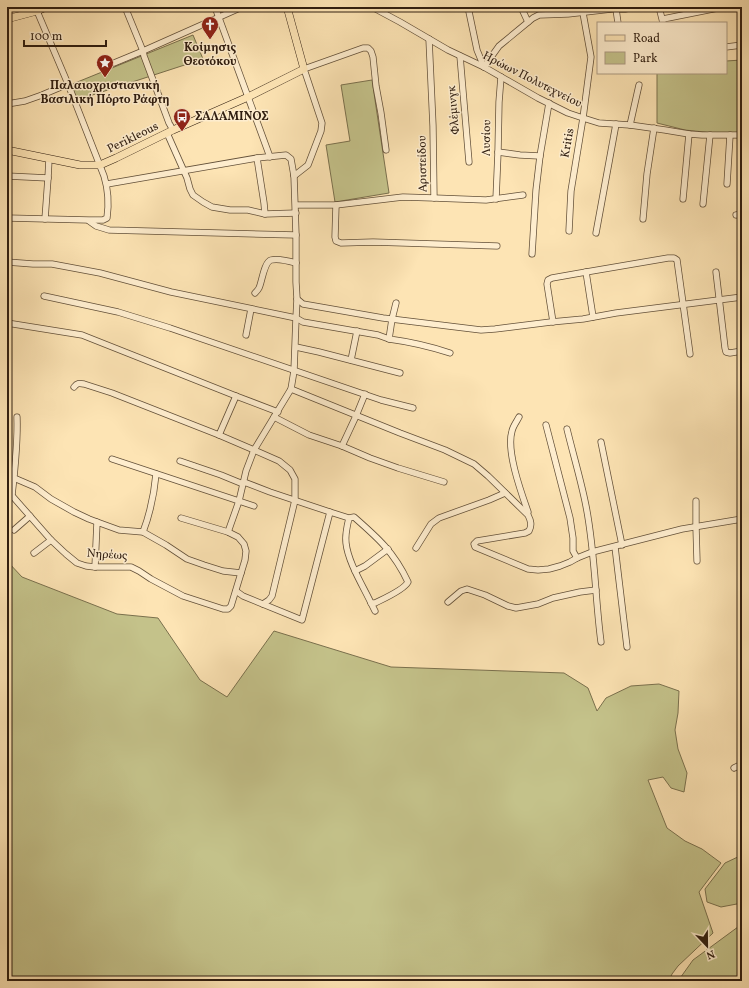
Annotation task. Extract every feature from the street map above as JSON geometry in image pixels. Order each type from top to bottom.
[{"type":"main road","points":[[7,19],[46,7]]},
{"type":"main road","points":[[287,7],[304,69]]},
{"type":"main road","name":"Perikleous","points":[[7,150],[80,165],[100,165],[248,97],[304,69]]},
{"type":"street","points":[[125,7],[143,51],[190,189],[194,195],[212,207],[230,210],[248,210],[265,214],[296,213]]},
{"type":"street","points":[[215,7],[270,157]]},
{"type":"street","points":[[114,63],[242,7]]},
{"type":"street","name":"Ηρώων Πολυτεχνείου","points":[[372,7],[460,56],[484,67],[538,98],[568,113],[599,123],[630,125],[689,134],[742,135]]},
{"type":"street","points":[[468,7],[477,50],[484,67]]},
{"type":"street","points":[[521,7],[528,22]]},
{"type":"street","points":[[566,7],[568,14]]},
{"type":"street","points":[[484,67],[499,46],[533,18],[539,15],[568,14],[635,7]]},
{"type":"street","points":[[659,7],[663,21],[724,7]]},
{"type":"street","points":[[616,9],[618,22]]},
{"type":"street","points":[[7,218],[103,220],[107,218],[107,184],[68,84],[37,11]]},
{"type":"street","name":"Kritis","points":[[569,231],[571,191],[591,57],[583,12]]},
{"type":"street","name":"Αριστείδου","points":[[296,206],[336,205],[403,197],[434,198],[433,126],[429,39]]},
{"type":"street","points":[[727,47],[742,45]]},
{"type":"street","points":[[294,176],[308,165],[321,131],[322,123],[304,69],[363,48],[368,48],[373,57],[386,150]]},
{"type":"street","name":"Φλέμινγκ","points":[[460,56],[469,162]]},
{"type":"street","name":"Λυσίου","points":[[496,199],[498,102],[501,77]]},
{"type":"street","points":[[7,104],[25,101],[68,84]]},
{"type":"street","points":[[630,125],[639,85]]},
{"type":"street","points":[[532,254],[536,190],[549,103]]},
{"type":"street","points":[[596,233],[616,124]]},
{"type":"street","points":[[643,219],[647,174],[654,128]]},
{"type":"street","points":[[683,199],[689,134]]},
{"type":"street","points":[[703,204],[710,135]]},
{"type":"street","points":[[727,184],[730,135]]},
{"type":"street","points":[[498,152],[540,156]]},
{"type":"street","points":[[107,184],[256,158],[286,155],[291,159],[296,206],[297,299],[296,347],[291,389],[254,450],[246,471],[239,501],[228,532]]},
{"type":"street","points":[[256,158],[265,214]]},
{"type":"street","points":[[45,219],[48,159]]},
{"type":"street","points":[[7,176],[48,178]]},
{"type":"street","points":[[434,198],[478,201],[523,195]]},
{"type":"street","points":[[336,205],[335,237],[336,241],[341,243],[373,242],[497,246]]},
{"type":"street","points":[[89,220],[96,226],[109,230],[296,235]]},
{"type":"street","points":[[553,322],[547,284],[548,280],[586,272],[674,258],[677,260],[690,354]]},
{"type":"street","points":[[255,293],[259,288],[268,262],[272,260],[279,260],[296,263]]},
{"type":"street","points":[[7,262],[52,264],[100,273],[171,292],[296,318],[303,322],[431,346],[450,353]]},
{"type":"street","points":[[586,272],[594,317]]},
{"type":"street","points":[[716,272],[726,352],[730,353],[742,351]]},
{"type":"street","points":[[44,296],[118,312],[170,328],[381,400],[413,408]]},
{"type":"street","points":[[297,299],[303,304],[355,313],[481,330],[742,298]]},
{"type":"street","points":[[389,339],[396,303]]},
{"type":"street","points":[[246,335],[251,309]]},
{"type":"street","points":[[7,322],[82,336],[278,412]]},
{"type":"street","points":[[351,360],[357,331]]},
{"type":"street","points":[[296,347],[400,373]]},
{"type":"street","points":[[74,388],[76,384],[80,383],[112,393],[220,435],[279,462],[290,470],[295,479],[295,500],[272,596],[263,604]]},
{"type":"street","points":[[291,389],[445,450],[474,464],[528,515]]},
{"type":"street","points":[[342,446],[365,394]]},
{"type":"street","points":[[220,435],[236,396]]},
{"type":"street","points":[[8,491],[14,478],[18,433],[17,417]]},
{"type":"street","points":[[274,417],[309,435],[342,446],[377,461],[444,482]]},
{"type":"street","points":[[519,417],[512,430],[511,449],[518,480],[531,521],[531,528],[525,533],[477,541],[474,544],[475,547],[528,569],[549,569],[560,566],[592,552],[668,533],[742,519]]},
{"type":"street","points":[[546,425],[570,518],[573,551],[576,558]]},
{"type":"street","points":[[567,429],[586,506],[601,642]]},
{"type":"street","points":[[601,442],[622,545]]},
{"type":"street","points":[[112,459],[254,506]]},
{"type":"street","points":[[180,461],[330,512],[349,518],[354,517],[388,549],[399,564],[408,582],[402,589],[375,603],[371,603]]},
{"type":"street","points":[[143,532],[150,516],[156,474]]},
{"type":"street","points":[[14,478],[35,487],[51,499],[89,519],[119,530],[143,532],[187,558],[204,565],[241,573]]},
{"type":"street","name":"Νηρέως","points":[[8,491],[51,540],[77,563],[95,567],[131,567],[183,596],[223,609],[228,609],[236,591]]},
{"type":"street","points":[[416,548],[431,524],[439,518],[505,493]]},
{"type":"street","points":[[696,501],[697,561]]},
{"type":"street","points":[[181,518],[228,532],[238,537],[244,544],[246,551],[245,560],[236,591],[243,596],[302,620],[330,512]]},
{"type":"street","points":[[14,530],[30,516]]},
{"type":"street","points":[[349,518],[345,542],[348,554],[375,611]]},
{"type":"street","points":[[95,567],[97,522]]},
{"type":"street","points":[[34,554],[51,540]]},
{"type":"street","points":[[615,547],[627,647]]},
{"type":"street","points":[[355,571],[365,566],[388,549]]},
{"type":"street","points":[[448,602],[461,591],[467,589],[516,608],[538,604],[545,600],[596,590]]},
{"type":"street","points":[[734,768],[742,764]]},
{"type":"green space","points":[[193,35],[203,59],[77,100],[70,85]]},
{"type":"green space","points":[[742,60],[742,136],[685,130],[657,123],[657,74],[727,74],[727,61]]},
{"type":"green space","points":[[372,80],[389,193],[335,202],[326,145],[350,141],[341,85]]},
{"type":"green space","points":[[7,561],[22,577],[117,614],[158,618],[200,680],[227,697],[274,631],[391,667],[564,673],[588,688],[597,711],[606,698],[631,686],[659,684],[679,691],[678,713],[675,730],[678,749],[687,773],[684,792],[671,788],[663,777],[648,780],[667,828],[685,841],[702,849],[721,863],[699,892],[713,933],[678,966],[669,981],[7,981]]},
{"type":"green space","points":[[742,855],[742,903],[721,907],[707,902],[705,889],[725,863]]},
{"type":"green space","points":[[742,924],[742,981],[678,981],[693,960]]},
{"type":"place","name":"Κοίμησις Θεοτόκου","points":[[210,40]]},
{"type":"place","name":"Παλαιοχριστιανική Βασιλική Πόρτο Ράφτη","points":[[105,78]]},
{"type":"place","name":"ΣΑΛΑΜΙΝΟΣ","points":[[182,132]]}]
